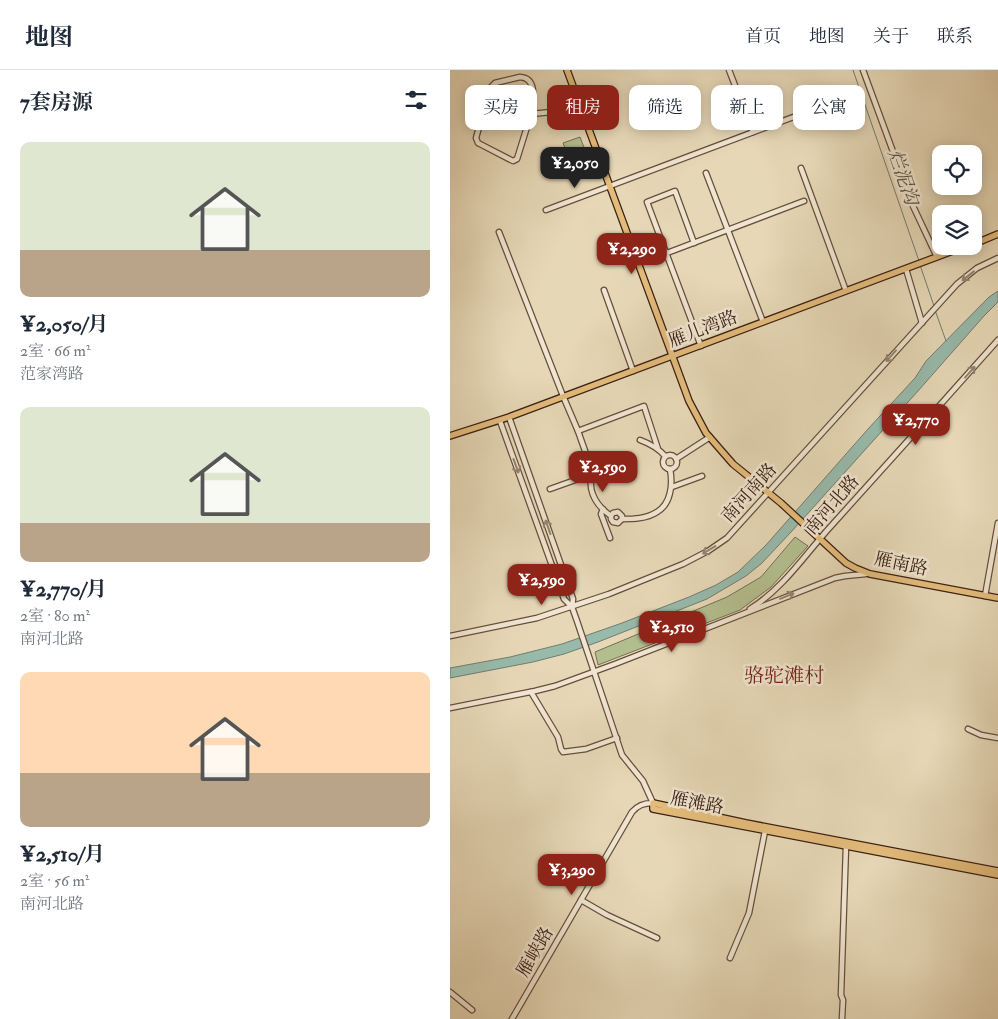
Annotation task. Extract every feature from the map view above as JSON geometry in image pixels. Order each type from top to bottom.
[{"type":"main road","name":"雁南路","points":[[567,70],[573,85]]},
{"type":"main road","name":"雁南路","points":[[590,130],[689,401],[706,433],[733,464],[769,492],[812,530],[836,555],[855,568],[875,574],[998,598]]},
{"type":"main road","points":[[982,241],[998,234]]},
{"type":"main road","name":"雁儿湾路","points":[[450,436],[509,417],[942,255]]},
{"type":"main road","name":"雁滩路","points":[[998,871],[746,823],[653,803],[653,809],[998,876]]},
{"type":"street","points":[[729,70],[754,132]]},
{"type":"street","points":[[863,70],[913,206],[937,257]]},
{"type":"street","points":[[492,85],[520,77],[529,80],[532,85]]},
{"type":"street","points":[[546,210],[793,117]]},
{"type":"street","points":[[478,130],[476,138],[478,143],[513,161],[517,159],[526,130]]},
{"type":"street","points":[[801,168],[846,291]]},
{"type":"street","points":[[706,173],[763,322]]},
{"type":"street","points":[[694,243],[675,191],[647,202],[701,346]]},
{"type":"street","points":[[667,254],[804,201]]},
{"type":"street","points":[[499,232],[590,465],[597,467],[592,474],[591,484],[592,494],[597,503],[611,516],[614,523],[620,522],[622,519],[640,519],[657,512],[666,502],[672,487],[670,469]]},
{"type":"street","name":"南河南路","points":[[450,636],[537,618],[572,607],[684,564],[708,552],[727,538],[956,284],[977,268],[998,258]]},
{"type":"street","points":[[908,268],[923,321]]},
{"type":"street","points":[[604,290],[633,371]]},
{"type":"street","name":"南河北路","points":[[741,614],[753,607],[776,588],[998,340]]},
{"type":"street","points":[[578,431],[644,406],[658,449]]},
{"type":"street","points":[[509,417],[573,599],[572,607]]},
{"type":"street","points":[[500,420],[564,599],[572,607],[622,755],[643,781],[653,803]]},
{"type":"street","points":[[676,458],[710,437]]},
{"type":"street","points":[[640,440],[658,449],[665,456]]},
{"type":"street","points":[[665,456],[671,455],[676,458]]},
{"type":"street","points":[[665,456],[662,464],[670,469],[674,468],[676,458]]},
{"type":"street","points":[[550,489],[592,474]]},
{"type":"street","points":[[672,487],[702,476]]},
{"type":"street","points":[[603,509],[601,514],[610,538]]},
{"type":"street","points":[[611,516],[613,513],[618,512],[621,514],[622,519]]},
{"type":"street","points":[[985,596],[998,523]]},
{"type":"street","name":"南河北路","points":[[450,708],[555,686],[718,625],[741,614],[835,578],[875,574]]},
{"type":"street","points":[[531,692],[558,737],[563,752],[586,749],[617,738]]},
{"type":"street","points":[[968,729],[981,735],[998,738]]},
{"type":"street","name":"雁峡路","points":[[512,1019],[632,812],[636,807],[644,803],[653,803]]},
{"type":"street","points":[[730,958],[749,913],[764,831]]},
{"type":"street","points":[[842,1019],[844,1000],[841,995],[846,846]]},
{"type":"street","points":[[581,900],[607,915],[657,938]]},
{"type":"street","points":[[450,992],[472,1010]]},
{"type":"shaded area","points":[[580,137],[591,166],[574,172],[563,143]]},
{"type":"shaded area","points":[[998,291],[998,302],[792,531],[762,563],[746,576],[707,599],[564,654],[450,678],[450,668],[510,657],[562,644],[689,597],[716,585],[738,572],[766,545],[915,378],[926,361],[989,297]]},
{"type":"shaded area","points":[[795,537],[808,546],[771,587],[740,610],[598,665],[595,652],[727,597],[761,577]]},
{"type":"waterway","name":"烂泥沟","points":[[853,70],[919,261]]},
{"type":"waterway","name":"烂泥沟","points":[[920,265],[934,306]]},
{"type":"waterway","name":"烂泥沟","points":[[935,310],[946,341]]},
{"type":"district","name":"骆驼滩村","points":[[784,675]]}]
